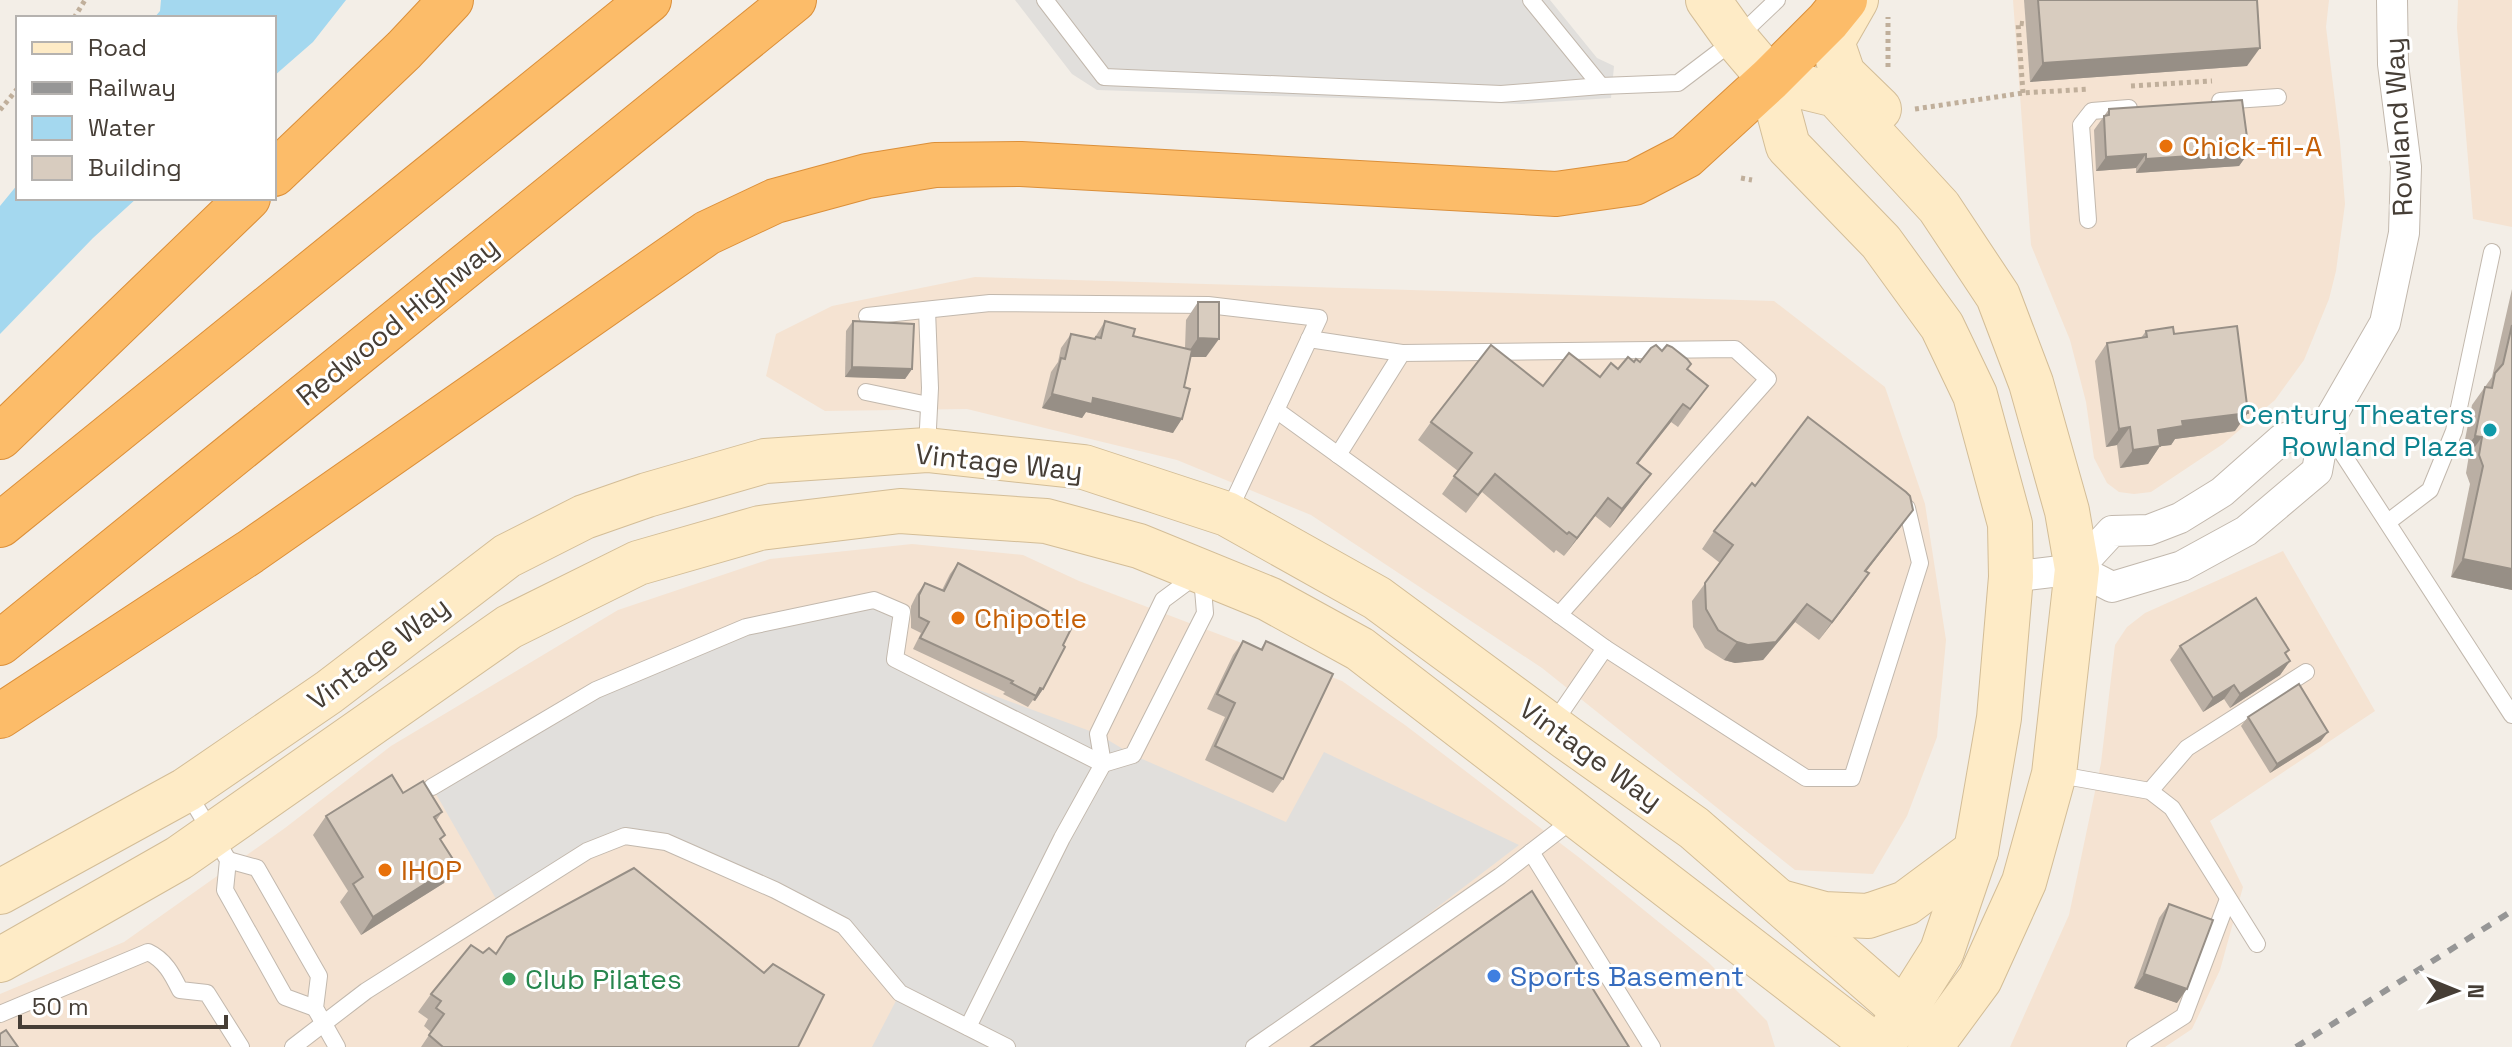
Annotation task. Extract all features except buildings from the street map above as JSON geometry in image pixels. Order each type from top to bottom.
[{"type":"highway","points":[[276,172],[404,50],[451,0]]},
{"type":"highway","points":[[0,525],[649,0]]},
{"type":"highway","name":"Redwood Highway","points":[[0,643],[794,0]]},
{"type":"highway","points":[[0,716],[250,552],[707,233],[775,201],[867,176],[935,165],[1021,164],[1556,194],[1634,183],[1686,156],[1770,79],[1845,0]]},
{"type":"highway","points":[[0,437],[246,200]]},
{"type":"street","points":[[1708,0],[1770,79],[1788,146],[1881,242],[1942,326],[1975,395],[2010,524],[2011,577],[1999,718],[1976,851],[1942,951],[1925,1031]]},
{"type":"street","name":"Rowland Way","points":[[2077,569],[2112,587],[2182,566],[2246,531],[2317,471],[2325,427],[2385,323],[2404,233],[2406,167],[2393,64],[2392,0]]},
{"type":"street","points":[[1872,8],[1832,42],[1843,74],[1900,130],[1948,185],[1950,224]]},
{"type":"street","points":[[1770,79],[1836,95],[1939,207],[1998,296],[2031,383],[2067,511],[2077,569],[2054,774],[2024,882],[1980,979],[1925,1031],[1879,1047]]},
{"type":"street","points":[[2011,577],[2077,569],[2112,531],[2149,530],[2180,518],[2222,492],[2282,439],[2325,427]]},
{"type":"street","name":"Vintage Way","points":[[0,892],[186,790],[329,692],[507,556],[584,517],[765,461],[927,450],[1084,467],[1227,514],[1377,598],[1694,828],[1925,1031]]},
{"type":"street","name":"Vintage Way","points":[[0,960],[179,858],[220,847],[509,627],[638,563],[760,528],[900,511],[1046,521],[1139,546],[1269,599],[1360,649],[1879,1047]]},
{"type":"street","points":[[1201,571],[1227,514]]},
{"type":"street","points":[[1778,901],[1824,914],[1868,916],[1906,903],[1976,851]]},
{"type":"lane","points":[[1045,0],[1104,77],[1501,94],[1678,83],[1736,39],[1777,0]]},
{"type":"lane","points":[[1531,0],[1601,86]]},
{"type":"lane","points":[[2201,103],[2278,97]]},
{"type":"lane","points":[[2088,220],[2081,125],[2092,111],[2139,108]]},
{"type":"lane","points":[[2388,522],[2430,490],[2454,431],[2492,252]]},
{"type":"lane","points":[[867,316],[990,303],[1208,305],[1319,318],[1227,514]]},
{"type":"lane","points":[[927,310],[930,388],[927,450]]},
{"type":"lane","points":[[1309,339],[1402,353],[1735,349],[1768,379],[1559,615]]},
{"type":"lane","points":[[1338,455],[1402,353]]},
{"type":"lane","points":[[866,392],[928,405]]},
{"type":"lane","points":[[1276,410],[1605,648],[1806,778],[1852,778],[1920,563],[1907,508],[1884,487]]},
{"type":"lane","points":[[2325,427],[2512,715]]},
{"type":"lane","points":[[432,787],[596,690],[746,627],[874,600],[902,612],[895,659],[1103,764],[1133,755],[1205,613],[1201,571]]},
{"type":"lane","points":[[968,1027],[1062,838],[1103,764],[1098,734],[1163,600],[1201,571]]},
{"type":"lane","points":[[1551,726],[1605,648]]},
{"type":"lane","points":[[2150,791],[2187,748],[2306,672]]},
{"type":"lane","points":[[2054,774],[2150,791],[2172,808],[2257,944]]},
{"type":"lane","points":[[186,790],[220,847],[225,890],[285,997],[315,1008]]},
{"type":"lane","points":[[1254,1047],[1353,980],[1577,816]]},
{"type":"lane","points":[[293,1047],[366,991],[587,851],[625,836],[666,842],[775,890],[844,926],[900,993],[1007,1047]]},
{"type":"lane","points":[[220,847],[257,868],[319,976],[315,1008],[337,1047]]},
{"type":"lane","points":[[1531,852],[1652,1047]]},
{"type":"lane","points":[[2135,1047],[2184,1016],[2228,899]]},
{"type":"lane","points":[[0,1014],[148,952],[158,957],[169,969],[180,990],[207,993],[241,1047]]},
{"type":"path","points":[[1872,8],[1888,79]]},
{"type":"path","points":[[2023,93],[2018,23],[2026,24]]},
{"type":"path","points":[[0,110],[16,90]]},
{"type":"path","points":[[1741,178],[1752,180]]},
{"type":"shaded area","points":[[1015,0],[1550,0],[1597,58],[1614,66],[1611,98],[1521,104],[1097,90],[1072,74]]},
{"type":"shaded area","points":[[2013,0],[2329,0],[2326,27],[2345,204],[2329,299],[2304,360],[2275,400],[2223,444],[2151,492],[2119,492],[2107,483],[2094,458],[2086,402],[2070,340],[2031,245]]},
{"type":"shaded area","points":[[2458,0],[2512,0],[2512,227],[2473,219],[2457,28]]},
{"type":"shaded area","points":[[975,277],[1774,301],[1885,387],[1925,504],[1946,640],[1937,737],[1907,816],[1873,874],[1795,870],[1542,668],[1311,515],[1177,460],[967,409],[825,411],[766,376],[776,334],[832,306]]},
{"type":"shaded area","points":[[912,544],[1023,555],[1079,581],[1342,681],[1581,859],[1708,962],[1767,1021],[1775,1047],[0,1047],[0,994],[124,942],[285,828],[391,746],[618,610],[770,559]]},
{"type":"shaded area","points":[[2283,551],[2375,711],[2210,821],[2243,887],[2220,970],[2192,1029],[2165,1047],[2010,1047],[2069,915],[2101,763],[2115,645],[2127,627],[2145,613]]},
{"type":"shaded area","points":[[874,600],[902,612],[895,659],[1098,734],[1133,755],[1286,822],[1324,752],[1519,845],[1254,1047],[872,1047],[900,993],[844,926],[699,858],[625,836],[500,906],[432,787],[564,709],[713,641]]},
{"type":"water","points":[[161,0],[346,0],[313,42],[276,74],[276,16],[156,16],[160,11]]},
{"type":"water","points":[[16,186],[16,200],[135,200],[93,238],[0,334],[0,206]]},
{"type":"railway","points":[[2296,1047],[2512,911]]},
{"type":"place","name":"Chick-fil-A","points":[[2166,146]]},
{"type":"place","name":"Century Theaters Rowland Plaza","points":[[2490,430]]},
{"type":"place","name":"Chipotle","points":[[958,618]]},
{"type":"place","name":"IHOP","points":[[385,870]]},
{"type":"place","name":"Sports Basement","points":[[1494,976]]},
{"type":"place","name":"Club Pilates","points":[[509,979]]}]
